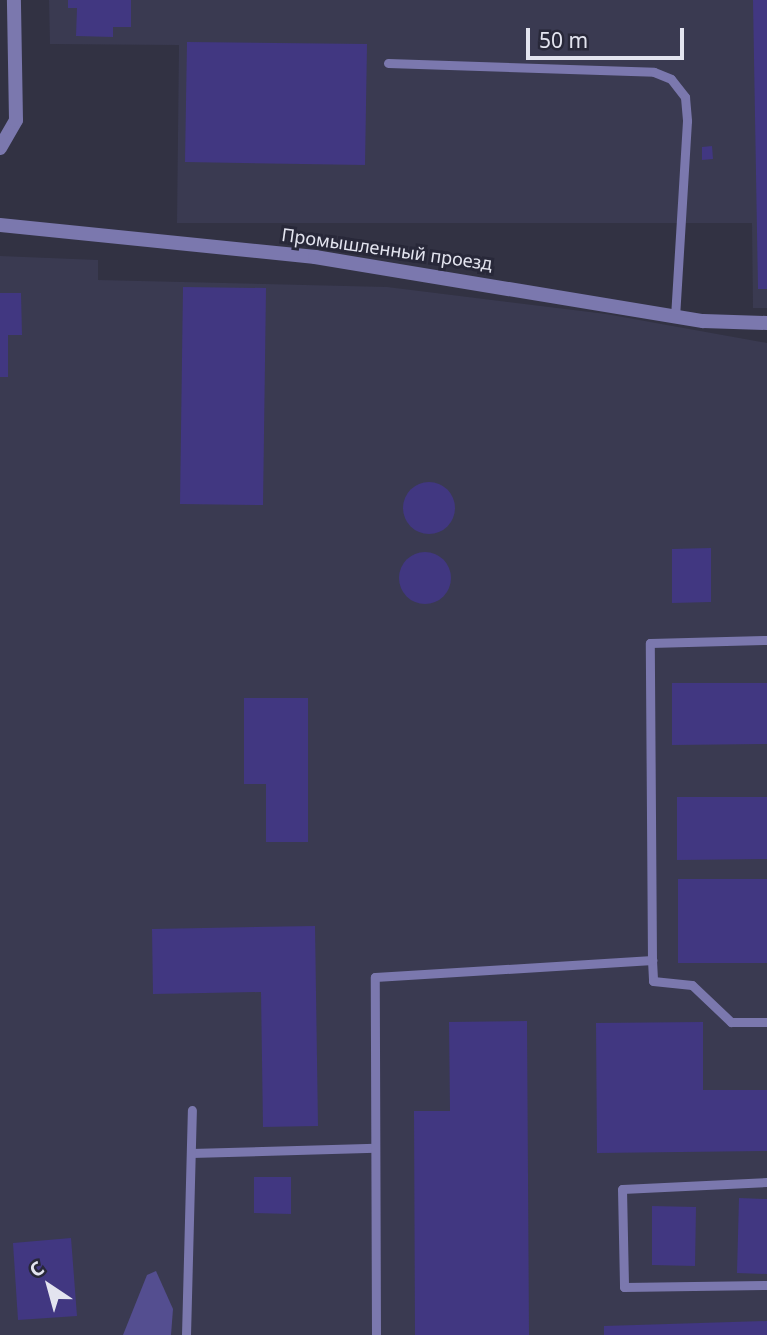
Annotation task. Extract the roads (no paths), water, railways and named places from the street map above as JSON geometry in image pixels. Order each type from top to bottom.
[{"type":"street","points":[[0,148],[16,120],[14,0]]},
{"type":"street","name":"Промышленный проезд","points":[[0,225],[314,257],[675,316],[767,323]]},
{"type":"lane","points":[[388,62],[654,72],[671,79],[685,97],[687,121],[675,316]]},
{"type":"lane","points":[[767,640],[650,643],[653,981],[692,985],[731,1022],[767,1023]]},
{"type":"lane","points":[[376,1335],[375,977],[652,960]]},
{"type":"lane","points":[[186,1335],[192,1110]]},
{"type":"lane","points":[[191,1153],[375,1149]]},
{"type":"lane","points":[[767,1182],[622,1189],[624,1287],[767,1285]]}]
